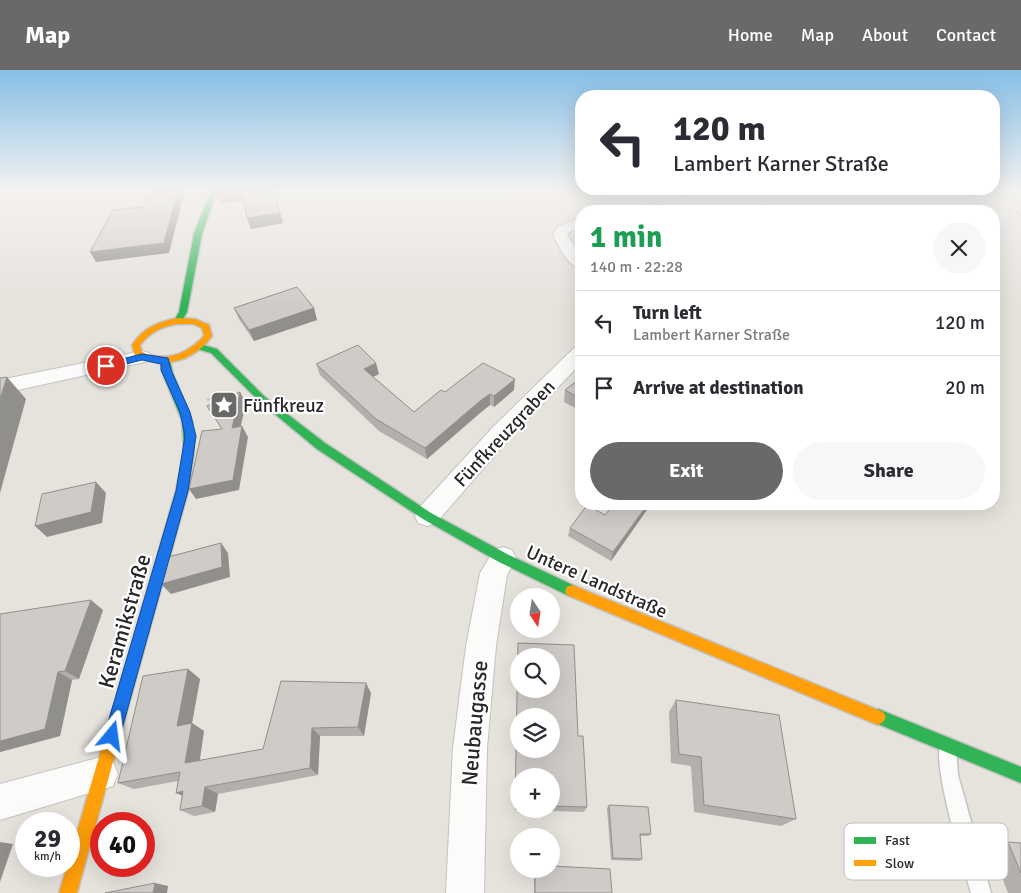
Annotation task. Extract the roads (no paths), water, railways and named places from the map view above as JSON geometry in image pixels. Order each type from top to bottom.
[{"type":"street","points":[[178,321],[183,312],[200,228]]},
{"type":"street","points":[[566,228],[562,230],[560,235],[568,250],[575,258]]},
{"type":"street","points":[[0,387],[142,357],[156,361],[190,353],[200,347],[208,336],[206,327],[195,322],[178,321],[155,328],[138,340],[136,350],[142,357]]},
{"type":"street","name":"Untere Landstraße","points":[[200,347],[214,351],[262,399],[321,446],[427,516],[503,558],[590,599],[1021,775]]},
{"type":"street","name":"Fünfkreuzgraben","points":[[427,516],[501,433],[575,358]]},
{"type":"street","name":"Keramikstraße","points":[[68,893],[182,491],[191,436],[185,412],[166,370],[165,360]]},
{"type":"street","name":"Neubaugasse","points":[[465,893],[470,748],[481,646],[494,573],[503,558]]},
{"type":"street","points":[[0,802],[102,774]]},
{"type":"lane","points":[[946,745],[949,775],[962,823]]},
{"type":"lane","points":[[977,880],[981,893]]},
{"type":"place","name":"Fünfkreuz","points":[[224,405]]}]
